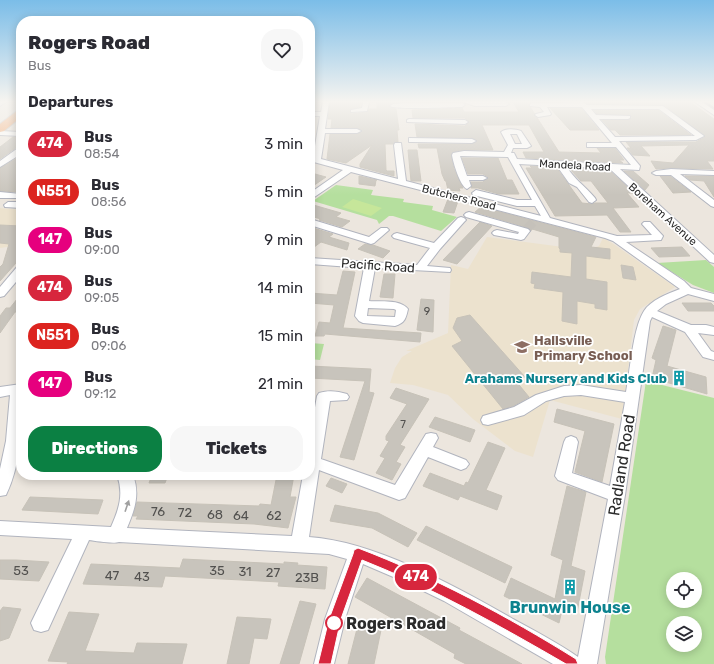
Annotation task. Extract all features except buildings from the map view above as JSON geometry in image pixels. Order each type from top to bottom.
[{"type":"street","points":[[315,159],[317,159],[321,133]]},
{"type":"street","points":[[338,133],[350,133]]},
{"type":"street","points":[[402,182],[407,133]]},
{"type":"street","points":[[407,139],[428,133]]},
{"type":"street","points":[[505,133],[512,146]]},
{"type":"street","points":[[510,133],[521,135],[527,146],[512,146]]},
{"type":"street","points":[[608,133],[619,145]]},
{"type":"street","points":[[613,139],[702,140],[696,133]]},
{"type":"street","points":[[407,139],[472,141]]},
{"type":"street","points":[[590,145],[619,145]]},
{"type":"street","name":"Mandela Road","points":[[514,161],[636,168],[619,145]]},
{"type":"street","points":[[507,154],[512,146]]},
{"type":"street","points":[[483,178],[466,182],[462,175],[456,155],[464,153],[511,155],[546,217],[538,219]]},
{"type":"street","points":[[1,164],[16,155]]},
{"type":"street","name":"Butchers Road","points":[[315,160],[612,238]]},
{"type":"street","points":[[560,164],[572,182],[580,185],[592,200]]},
{"type":"street","name":"Boreham Avenue","points":[[613,167],[709,250],[714,260]]},
{"type":"street","points":[[315,194],[350,169]]},
{"type":"street","points":[[672,172],[713,207]]},
{"type":"street","points":[[656,173],[714,173]]},
{"type":"street","points":[[476,193],[517,203],[538,203]]},
{"type":"street","points":[[0,195],[16,194]]},
{"type":"street","points":[[16,198],[8,205],[16,205]]},
{"type":"street","points":[[421,268],[436,247],[465,218],[526,230],[521,237],[497,234]]},
{"type":"street","points":[[315,224],[371,241],[384,230]]},
{"type":"street","points":[[612,238],[658,238],[658,236],[647,224]]},
{"type":"street","name":"Butchers Road","points":[[601,226],[612,238],[680,283],[687,290],[714,298]]},
{"type":"street","points":[[396,236],[436,247]]},
{"type":"street","name":"Pacific Road","points":[[315,261],[446,270]]},
{"type":"street","points":[[364,304],[370,265]]},
{"type":"street","points":[[0,294],[16,275]]},
{"type":"street","points":[[687,290],[660,302],[649,312],[689,329],[706,329],[714,331]]},
{"type":"street","name":"Radland Road","points":[[587,664],[617,495],[641,332],[644,321],[649,312]]},
{"type":"street","points":[[689,329],[707,354],[714,356]]},
{"type":"street","points":[[0,392],[16,390]]},
{"type":"street","points":[[488,420],[519,411],[541,398],[564,390],[581,390],[632,398]]},
{"type":"street","points":[[315,426],[324,396],[342,397]]},
{"type":"street","points":[[0,490],[5,481],[11,457],[9,436],[16,404]]},
{"type":"street","points":[[571,442],[563,476],[617,495]]},
{"type":"street","points":[[315,463],[399,493],[428,444],[461,464]]},
{"type":"street","points":[[115,536],[130,497],[127,480]]},
{"type":"street","points":[[299,544],[310,480]]},
{"type":"street","points":[[0,528],[115,536],[329,546],[358,554],[400,570],[452,595],[571,664]]},
{"type":"street","points":[[41,623],[83,534]]},
{"type":"street","points":[[324,664],[335,619],[358,554]]},
{"type":"shaded area","points":[[0,208],[16,210],[16,246],[0,248]]},
{"type":"shaded area","name":"Hallsville Primary School","points":[[487,237],[586,250],[599,246],[603,238],[675,287],[640,309],[634,320],[622,419],[550,400],[533,457],[515,451],[473,419],[448,395],[413,385],[390,383],[395,368],[402,357],[412,351],[406,351],[448,333],[451,265],[468,269]]},
{"type":"green space","points":[[336,185],[373,190],[371,195],[404,199],[403,202],[433,206],[432,210],[457,217],[441,231],[393,216],[389,216],[379,224],[377,220],[315,202],[315,200]]},
{"type":"green space","points":[[353,199],[382,208],[371,216],[342,207]]},
{"type":"green space","points":[[706,260],[714,267],[714,293],[693,285],[657,263]]},
{"type":"green space","points":[[315,343],[324,344],[320,360],[315,360]]},
{"type":"green space","points":[[646,381],[714,398],[714,664],[606,664],[605,657]]},
{"type":"tunnel","points":[[527,229],[534,221]]},
{"type":"bus line","name":"474","points":[[324,664],[335,619],[358,554],[400,570],[452,595],[571,664]]},
{"type":"place","name":"Hallsville Primary School","points":[[522,347]]},
{"type":"place","name":"Arahams Nursery and Kids Club","points":[[679,378]]},
{"type":"place","name":"Brunwin House","points":[[570,587]]},
{"type":"place","name":"Rogers Road","points":[[334,623]]}]
